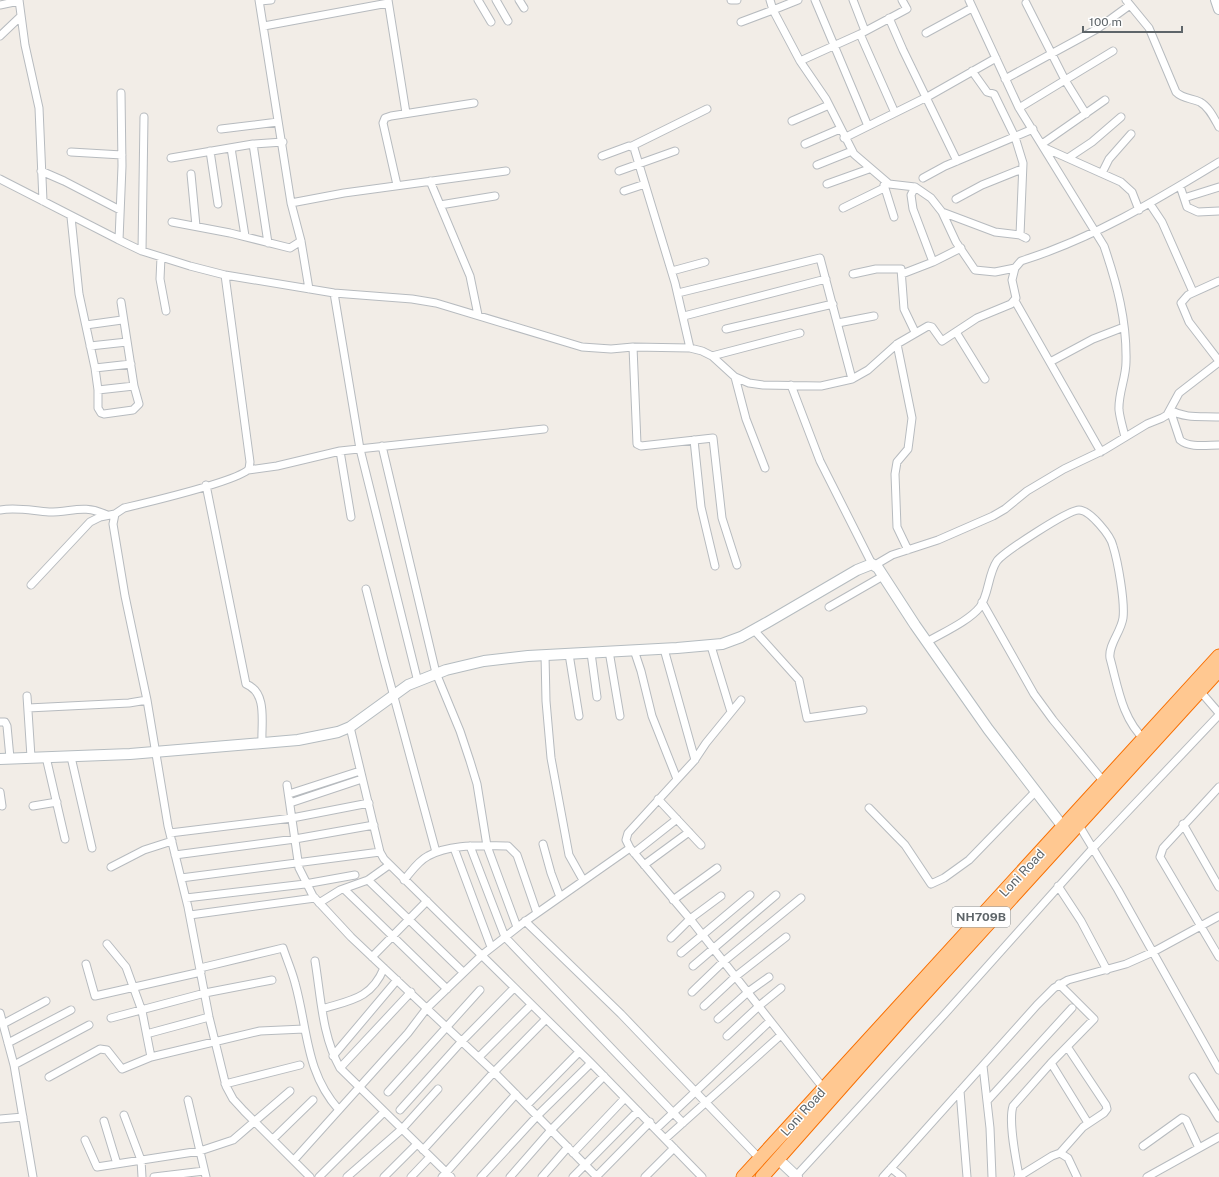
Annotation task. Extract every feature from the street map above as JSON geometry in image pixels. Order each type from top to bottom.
[{"type":"highway","name":"Loni Road","points":[[743,1177],[760,1159],[818,1105],[1147,742],[1219,656]]},
{"type":"highway","name":"Loni Road","points":[[1076,820],[1104,782],[1200,691],[1219,670]]},
{"type":"highway","name":"Loni Road","points":[[762,1177],[778,1159],[818,1105],[824,1089],[932,978]]},
{"type":"street","points":[[0,5],[19,0],[39,108],[43,201]]},
{"type":"street","points":[[270,0],[259,1],[291,203],[301,241],[309,288]]},
{"type":"street","points":[[478,0],[490,22]]},
{"type":"street","points":[[496,0],[508,22]]},
{"type":"street","points":[[519,0],[524,8]]},
{"type":"street","points":[[731,0],[737,0]]},
{"type":"street","points":[[770,0],[773,10],[800,61],[829,105],[844,138],[852,151],[869,168],[889,184],[915,187],[931,198],[942,212],[961,248],[975,270],[995,272],[1014,268],[1021,261],[1095,232],[1139,210],[1219,162]]},
{"type":"street","points":[[741,22],[798,0]]},
{"type":"street","points":[[815,0],[868,126]]},
{"type":"street","points":[[853,0],[862,32],[895,113]]},
{"type":"street","points":[[800,61],[834,46],[907,9],[902,0]]},
{"type":"street","points":[[969,0],[1020,108],[1104,246],[1119,291],[1124,327],[1126,362],[1119,409],[1125,437]]},
{"type":"street","points":[[1216,0],[1219,9]]},
{"type":"street","points":[[264,26],[388,2],[406,113]]},
{"type":"street","points":[[1026,3],[1065,80],[1086,114]]},
{"type":"street","points":[[1006,79],[1097,28],[1128,3],[1149,28],[1176,92],[1184,98],[1200,102],[1210,111],[1219,127]]},
{"type":"street","points":[[926,33],[972,8]]},
{"type":"street","points":[[0,36],[21,16]]},
{"type":"street","points":[[889,18],[957,161]]},
{"type":"street","points":[[1020,108],[1113,51]]},
{"type":"street","points":[[844,138],[927,97],[996,58]]},
{"type":"street","points":[[942,212],[995,232],[1023,236],[1023,163],[1015,136],[994,94],[986,92],[972,71]]},
{"type":"street","points":[[119,240],[122,155],[121,93]]},
{"type":"street","points":[[1043,146],[1105,100]]},
{"type":"street","points":[[397,185],[383,121],[387,117],[406,113],[474,103]]},
{"type":"street","points":[[792,121],[829,105]]},
{"type":"street","points":[[602,156],[632,146],[707,109]]},
{"type":"street","points":[[142,251],[144,117]]},
{"type":"street","points":[[1068,158],[1092,142],[1121,117]]},
{"type":"street","points":[[221,129],[278,122]]},
{"type":"street","points":[[806,144],[840,129]]},
{"type":"street","points":[[923,178],[957,161],[1033,129]]},
{"type":"street","points":[[1102,173],[1109,159],[1131,134]]},
{"type":"street","points":[[170,158],[253,144],[282,142]]},
{"type":"street","points":[[253,144],[268,243]]},
{"type":"street","points":[[632,146],[634,148],[672,271],[684,316],[690,348]]},
{"type":"street","points":[[1043,146],[1102,173],[1128,187],[1132,192],[1139,210]]},
{"type":"street","points":[[231,148],[245,236]]},
{"type":"street","points":[[210,151],[218,204]]},
{"type":"street","points":[[619,172],[675,151]]},
{"type":"street","points":[[817,165],[852,151]]},
{"type":"street","points":[[71,152],[122,155]]},
{"type":"street","points":[[828,184],[869,168]]},
{"type":"street","points":[[956,199],[982,185],[1022,169]]},
{"type":"street","points":[[41,171],[64,181],[120,210]]},
{"type":"street","points":[[291,203],[397,185],[506,171]]},
{"type":"street","points":[[191,174],[196,226]]},
{"type":"street","points":[[0,179],[71,217],[142,251],[161,258],[225,275],[334,293],[412,299],[436,303],[582,347],[611,349],[633,347],[690,348],[712,356],[735,377],[749,383],[763,385],[821,386],[852,379],[868,370],[897,344],[915,332],[931,326],[942,341],[978,318],[1015,301]]},
{"type":"street","points":[[884,180],[884,188],[894,217]]},
{"type":"street","points":[[430,181],[470,276],[478,315]]},
{"type":"street","points":[[624,191],[645,184]]},
{"type":"street","points":[[1180,186],[1187,207],[1198,212],[1219,211]]},
{"type":"street","points":[[915,187],[911,195],[913,209],[933,262]]},
{"type":"street","points":[[1184,198],[1219,187]]},
{"type":"street","points":[[843,208],[884,188]]},
{"type":"street","points":[[440,204],[495,196]]},
{"type":"street","points":[[1150,204],[1162,222],[1193,292]]},
{"type":"street","points":[[71,217],[79,294],[95,368],[99,411],[104,414],[136,409],[139,404],[134,386],[120,302]]},
{"type":"street","points":[[172,222],[245,236],[290,248],[301,241]]},
{"type":"street","points":[[902,274],[933,262],[961,248]]},
{"type":"street","points":[[161,258],[160,279],[166,311]]},
{"type":"street","points":[[678,293],[820,258],[852,379]]},
{"type":"street","points":[[672,271],[705,262]]},
{"type":"street","points":[[853,274],[885,268],[899,268],[902,274],[904,309],[915,332]]},
{"type":"street","points":[[1014,268],[1012,280],[1016,298],[1015,301],[1101,452]]},
{"type":"street","points":[[225,275],[250,462],[248,470]]},
{"type":"street","points":[[684,316],[826,279]]},
{"type":"street","points":[[0,722],[5,722],[7,726],[5,759],[156,751],[298,740],[350,728],[393,694],[436,673],[484,661],[545,655],[711,646],[730,641],[754,630],[856,570],[938,540],[993,516],[1005,509],[1027,491],[1064,469],[1101,452],[1147,424],[1162,418],[1170,410],[1179,393],[1219,361],[1189,322],[1181,303],[1183,299],[1193,292],[1219,281]]},
{"type":"street","points":[[334,293],[360,449],[418,682]]},
{"type":"street","points":[[726,329],[833,304]]},
{"type":"street","points":[[838,323],[874,316]]},
{"type":"street","points":[[86,325],[122,320]]},
{"type":"street","points":[[1050,362],[1093,339],[1124,327]]},
{"type":"street","points":[[956,332],[985,379]]},
{"type":"street","points":[[712,356],[800,333]]},
{"type":"street","points":[[90,346],[127,342]]},
{"type":"street","points":[[897,344],[912,418],[908,449],[897,462],[895,474],[897,527],[908,550]]},
{"type":"street","points":[[633,347],[637,444],[641,446],[713,438],[722,518],[738,565]]},
{"type":"street","points":[[95,368],[130,364]]},
{"type":"street","points":[[735,377],[746,419],[765,468]]},
{"type":"street","points":[[791,385],[820,461],[873,564],[883,576],[988,729],[1066,830]]},
{"type":"street","points":[[98,390],[134,386]]},
{"type":"street","points":[[1170,410],[1180,416],[1219,417]]},
{"type":"street","points":[[1170,410],[1180,440],[1189,445],[1219,445]]},
{"type":"street","points":[[31,584],[90,522],[115,514],[124,508],[206,485],[248,470],[277,466],[340,451],[544,428]]},
{"type":"street","points":[[694,440],[701,507],[715,566]]},
{"type":"street","points":[[382,446],[436,673],[460,731],[474,773],[487,846],[517,927]]},
{"type":"street","points":[[340,451],[351,517]]},
{"type":"street","points":[[206,485],[246,684],[254,687],[262,700],[262,742]]},
{"type":"street","points":[[0,510],[25,508],[50,512],[88,508],[107,516]]},
{"type":"street","points":[[927,642],[968,617],[980,606],[994,565],[1007,551],[1055,521],[1076,510],[1083,511],[1103,528],[1113,546],[1123,613],[1122,623],[1110,651],[1110,658],[1126,716],[1147,742]]},
{"type":"street","points":[[115,514],[113,524],[115,544],[147,700],[156,751],[158,773],[175,855],[190,916],[215,1041],[226,1084],[233,1099],[310,1177]]},
{"type":"street","points":[[829,607],[883,576]]},
{"type":"street","points":[[366,589],[436,852]]},
{"type":"street","points":[[982,602],[1034,694],[1053,720],[1104,782]]},
{"type":"street","points":[[754,630],[799,680],[807,718],[863,710]]},
{"type":"street","points":[[711,646],[731,712]]},
{"type":"street","points":[[664,649],[695,760]]},
{"type":"street","points":[[634,650],[641,671],[652,716],[677,779]]},
{"type":"street","points":[[609,651],[620,716]]},
{"type":"street","points":[[591,653],[597,697]]},
{"type":"street","points":[[569,654],[579,716]]},
{"type":"street","points":[[545,655],[546,701],[551,758],[569,856],[583,880]]},
{"type":"street","points":[[778,1159],[797,1176],[942,1017],[1058,886],[1219,714],[1200,691]]},
{"type":"street","points":[[27,696],[31,757]]},
{"type":"street","points":[[28,708],[121,704],[147,700]]},
{"type":"street","points":[[741,700],[706,743],[695,760],[658,799],[626,837],[632,851],[690,919],[712,949],[748,992],[824,1089]]},
{"type":"street","points":[[350,728],[380,852],[389,865],[482,954],[514,988],[650,1122],[702,1177]]},
{"type":"street","points":[[71,756],[92,848]]},
{"type":"street","points":[[46,757],[66,839]]},
{"type":"street","points":[[289,794],[360,771]]},
{"type":"street","points":[[290,803],[362,779]]},
{"type":"street","points":[[287,785],[298,862],[305,884],[317,901],[372,957],[411,992],[538,1115],[597,1177],[650,1122]]},
{"type":"street","points":[[1218,953],[1160,857],[1162,848],[1219,787]]},
{"type":"street","points":[[869,808],[905,845],[930,884],[944,878],[969,860],[1036,791]]},
{"type":"street","points":[[0,792],[2,806]]},
{"type":"street","points":[[658,799],[701,845]]},
{"type":"street","points":[[33,806],[57,802]]},
{"type":"street","points":[[170,832],[292,818],[369,803]]},
{"type":"street","points":[[294,1160],[359,1088],[427,1008],[482,954],[525,921],[537,914],[583,880],[632,851],[677,820]]},
{"type":"street","points":[[1076,820],[1153,952],[1219,1070]]},
{"type":"street","points":[[1184,824],[1219,887]]},
{"type":"street","points":[[175,855],[295,839],[374,825]]},
{"type":"street","points":[[644,865],[689,832]]},
{"type":"street","points":[[111,867],[144,850],[172,841]]},
{"type":"street","points":[[543,844],[551,873],[560,897]]},
{"type":"street","points":[[470,846],[505,937],[683,1123]]},
{"type":"street","points":[[404,880],[423,859],[436,852],[470,846],[508,846],[515,851],[537,914]]},
{"type":"street","points":[[454,848],[491,947]]},
{"type":"street","points":[[181,878],[380,852]]},
{"type":"street","points":[[190,916],[317,901],[368,880],[389,865]]},
{"type":"street","points":[[673,900],[717,868]]},
{"type":"street","points":[[186,898],[305,884],[355,874]]},
{"type":"street","points":[[368,880],[463,972]]},
{"type":"street","points":[[1058,886],[1081,921],[1107,970]]},
{"type":"street","points":[[344,889],[446,989]]},
{"type":"street","points":[[681,953],[750,895]]},
{"type":"street","points":[[693,966],[776,895]]},
{"type":"street","points":[[671,938],[690,919],[721,896]]},
{"type":"street","points":[[692,992],[723,962],[801,898]]},
{"type":"street","points":[[372,957],[427,901]]},
{"type":"street","points":[[883,1177],[1037,1006],[1059,984],[1068,980],[1126,964],[1153,952],[1219,916]]},
{"type":"street","points":[[525,921],[622,1014],[760,1159]]},
{"type":"street","points":[[704,1006],[735,977],[786,937]]},
{"type":"street","points":[[107,944],[126,967],[142,1010],[151,1057]]},
{"type":"street","points":[[86,964],[95,996],[283,948],[295,984],[304,1029],[314,1065],[324,1090],[339,1110]]},
{"type":"street","points":[[315,961],[322,1009],[333,1056],[340,1068],[430,1157],[446,1175],[516,1094]]},
{"type":"street","points":[[322,1009],[364,995],[376,983],[384,968]]},
{"type":"street","points":[[718,1019],[748,992],[769,977]]},
{"type":"street","points":[[111,1018],[205,993],[272,980]]},
{"type":"street","points":[[333,1056],[397,980]]},
{"type":"street","points":[[1059,984],[1094,1019],[1015,1103],[1012,1110],[1014,1151],[1018,1177],[1060,1153],[1088,1123],[1104,1114],[1107,1107],[1068,1048]]},
{"type":"street","points":[[400,1110],[462,1041],[514,988]]},
{"type":"street","points":[[727,1036],[781,988]]},
{"type":"street","points":[[388,1092],[480,990]]},
{"type":"street","points":[[340,1068],[411,992]]},
{"type":"street","points":[[3,1024],[46,1001]]},
{"type":"street","points":[[479,1058],[531,1004]]},
{"type":"street","points":[[988,1100],[1072,1008]]},
{"type":"street","points":[[8,1043],[71,1010]]},
{"type":"street","points":[[0,1013],[14,1065],[33,1177]]},
{"type":"street","points":[[150,1033],[210,1017]]},
{"type":"street","points":[[423,1150],[494,1072],[546,1020]]},
{"type":"street","points":[[656,1129],[770,1021]]},
{"type":"street","points":[[14,1065],[89,1025]]},
{"type":"street","points":[[49,1077],[100,1049],[107,1050],[122,1069],[151,1057],[260,1031],[304,1029]]},
{"type":"street","points":[[665,1139],[781,1035]]},
{"type":"street","points":[[527,1105],[579,1052]]},
{"type":"street","points":[[481,1177],[538,1115],[591,1063]]},
{"type":"street","points":[[1051,1063],[1088,1123]]},
{"type":"street","points":[[226,1084],[300,1065]]},
{"type":"street","points":[[983,1066],[988,1100],[992,1177]]},
{"type":"street","points":[[510,1177],[551,1130],[604,1076]]},
{"type":"street","points":[[1193,1077],[1219,1118]]},
{"type":"street","points":[[347,1177],[402,1130],[438,1089]]},
{"type":"street","points":[[85,1140],[97,1167],[200,1151],[233,1140],[290,1091]]},
{"type":"street","points":[[960,1091],[968,1177]]},
{"type":"street","points":[[573,1153],[625,1098]]},
{"type":"street","points":[[154,1177],[205,1174],[188,1100]]},
{"type":"street","points":[[273,1139],[313,1100]]},
{"type":"street","points":[[573,1177],[638,1111]]},
{"type":"street","points":[[319,1177],[384,1112]]},
{"type":"street","points":[[124,1115],[141,1160],[142,1177]]},
{"type":"street","points":[[0,1119],[23,1117]]},
{"type":"street","points":[[1143,1146],[1182,1118],[1186,1120],[1198,1148]]},
{"type":"street","points":[[104,1121],[117,1164]]},
{"type":"street","points":[[1147,1177],[1219,1136]]},
{"type":"street","points":[[384,1177],[417,1144]]},
{"type":"street","points":[[542,1177],[568,1147]]},
{"type":"street","points":[[645,1177],[674,1148]]},
{"type":"street","points":[[1060,1153],[1068,1158],[1077,1177]]},
{"type":"street","points":[[411,1177],[430,1157]]},
{"type":"street","points":[[892,1168],[902,1177]]}]
